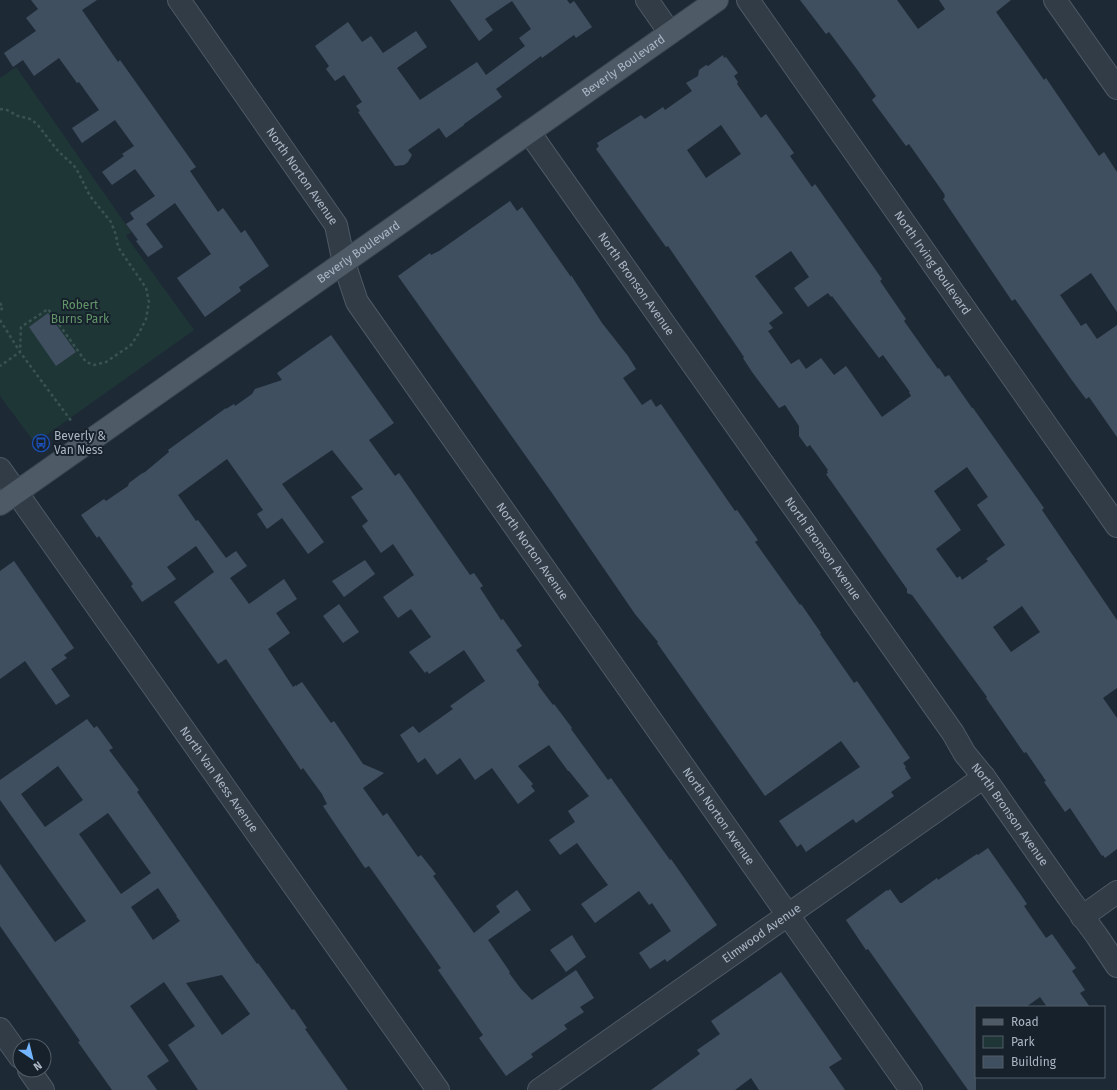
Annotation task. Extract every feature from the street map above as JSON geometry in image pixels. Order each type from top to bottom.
[{"type":"main road","name":"Beverly Boulevard","points":[[8,498],[717,0]]},
{"type":"street","name":"North Norton Avenue","points":[[178,0],[336,225],[344,263],[357,302],[911,1090]]},
{"type":"street","points":[[647,0],[670,33]]},
{"type":"street","name":"North Irving Boulevard","points":[[748,0],[1117,526]]},
{"type":"street","points":[[1055,0],[1117,88]]},
{"type":"street","name":"North Bronson Avenue","points":[[529,132],[953,733],[965,754],[984,778],[1117,966]]},
{"type":"street","name":"North Van Ness Avenue","points":[[0,468],[8,498],[438,1090]]},
{"type":"street","name":"Elmwood Avenue","points":[[539,1090],[984,778]]},
{"type":"street","points":[[1082,917],[1117,892]]},
{"type":"street","points":[[0,1029],[12,1046]]},
{"type":"street","points":[[35,1078],[43,1090]]},
{"type":"path","points":[[0,109],[7,110],[18,116],[30,119],[36,124],[58,151],[76,168],[90,196],[110,222],[116,234],[118,247],[146,288],[149,302],[146,319],[131,345],[106,362],[94,365],[86,362],[48,309],[20,327],[20,352]]},
{"type":"path","points":[[0,303],[3,308],[0,310]]},
{"type":"path","points":[[0,320],[20,352],[72,422]]},
{"type":"path","points":[[0,366],[20,352]]},
{"type":"green space","name":"Robert Burns Park","points":[[16,67],[131,232],[126,236],[194,330],[35,443],[0,396],[0,78]]},
{"type":"building","points":[[31,0],[97,0],[82,10],[118,62],[120,60],[196,167],[190,171],[218,212],[223,208],[241,233],[245,230],[269,266],[239,287],[241,291],[205,317],[177,278],[211,254],[175,203],[146,224],[163,247],[148,257],[126,224],[134,219],[130,213],[155,196],[135,169],[112,185],[102,172],[124,156],[122,154],[134,146],[115,120],[82,143],[72,128],[99,110],[79,82],[77,83],[59,58],[34,76],[23,60],[13,67],[4,53],[36,31],[26,18],[38,9]]},
{"type":"building","points":[[450,0],[567,0],[570,4],[574,1],[592,27],[576,38],[574,35],[542,58],[541,56],[496,89],[502,97],[446,138],[439,128],[408,150],[412,155],[408,162],[404,165],[395,166],[358,112],[360,111],[356,106],[362,102],[344,75],[335,81],[326,69],[329,66],[315,46],[348,22],[362,42],[371,36],[383,53],[416,31],[427,47],[397,68],[420,100],[477,62],[486,75],[525,46],[519,38],[531,29],[512,1],[485,19],[493,30],[479,41]]},
{"type":"building","points":[[800,0],[897,0],[918,29],[945,9],[939,0],[1011,0],[996,12],[1044,80],[1046,78],[1099,156],[1104,152],[1117,172],[1117,312],[1091,273],[1060,295],[1081,326],[1086,323],[1097,339],[1117,325],[1117,437],[1089,397],[1086,399],[1071,379],[1015,299],[1012,301],[943,199],[945,195],[909,144],[906,146],[872,100],[876,96],[856,68],[829,32],[826,34]]},
{"type":"building","points":[[723,55],[738,73],[734,76],[738,82],[737,84],[761,118],[766,114],[794,153],[790,156],[812,187],[815,184],[882,279],[880,281],[906,319],[904,321],[938,369],[939,368],[945,377],[949,375],[973,408],[1044,508],[1042,510],[1117,620],[1117,688],[1103,698],[1117,718],[1117,849],[1105,858],[1103,855],[1102,856],[1070,808],[1065,812],[1044,782],[1046,781],[1026,752],[1024,753],[986,698],[987,697],[912,595],[907,593],[907,589],[826,474],[828,473],[828,470],[810,445],[807,447],[799,436],[799,426],[785,405],[779,408],[752,372],[743,358],[744,357],[668,246],[666,247],[596,149],[599,146],[597,143],[641,115],[645,119],[663,107],[665,110],[692,91],[686,83],[698,76],[699,70],[706,65],[708,66]],"holes":[[[721,125],[741,154],[706,178],[687,150]],[[791,251],[809,277],[794,288],[808,307],[828,293],[831,297],[832,296],[879,358],[883,355],[910,392],[911,396],[882,417],[846,366],[834,375],[821,358],[806,369],[799,359],[791,364],[768,331],[773,328],[769,323],[783,313],[755,276]],[[967,467],[988,497],[977,505],[1005,545],[986,559],[988,561],[962,580],[960,576],[957,578],[936,549],[961,530],[934,491]],[[1022,606],[1040,632],[1011,652],[993,627]]]},
{"type":"building","points":[[510,201],[517,211],[522,207],[571,277],[571,275],[602,323],[628,356],[636,369],[623,378],[642,405],[651,399],[656,407],[661,404],[735,511],[737,510],[758,540],[755,542],[800,605],[801,604],[854,683],[857,681],[910,758],[903,763],[911,778],[891,792],[894,796],[856,823],[853,819],[806,852],[801,844],[797,847],[779,821],[860,767],[841,741],[765,796],[657,643],[658,642],[635,614],[552,493],[398,276],[430,253],[431,255],[439,251]]},
{"type":"building","points":[[48,313],[76,352],[56,366],[29,327]]},
{"type":"building","points":[[331,335],[394,423],[369,440],[395,476],[399,473],[470,575],[474,573],[483,586],[480,588],[501,620],[503,619],[522,646],[516,650],[539,682],[538,685],[572,728],[571,729],[608,780],[611,778],[670,860],[671,859],[717,925],[667,962],[665,959],[650,969],[639,953],[671,931],[652,903],[649,905],[639,891],[595,923],[581,904],[608,885],[577,843],[560,855],[549,840],[575,822],[568,811],[589,796],[549,745],[518,766],[533,784],[531,786],[535,791],[518,804],[492,768],[475,780],[460,758],[437,775],[425,758],[418,763],[400,735],[413,726],[419,733],[453,709],[450,706],[485,681],[464,650],[429,674],[427,671],[425,673],[409,652],[431,637],[411,609],[398,618],[383,597],[414,575],[393,544],[381,553],[362,526],[368,521],[351,497],[363,489],[332,450],[282,484],[324,542],[308,554],[282,518],[267,529],[257,514],[263,510],[227,459],[178,495],[196,521],[198,520],[226,558],[236,551],[247,566],[230,578],[249,604],[284,579],[297,599],[276,613],[290,633],[268,649],[293,687],[302,682],[331,723],[334,721],[363,764],[384,773],[363,788],[383,816],[387,813],[418,857],[421,855],[436,874],[433,876],[474,933],[500,912],[496,906],[517,890],[531,910],[488,940],[521,989],[532,1000],[576,970],[594,998],[580,1007],[584,1012],[564,1025],[567,1029],[531,1054],[533,1057],[506,1076],[479,1038],[483,1035],[438,970],[441,968],[369,866],[365,868],[323,806],[327,804],[322,794],[303,768],[301,770],[226,659],[218,664],[174,602],[214,572],[196,546],[167,567],[176,579],[142,602],[131,586],[133,584],[99,536],[97,538],[81,515],[104,499],[106,501],[128,486],[129,483],[169,452],[168,450],[226,408],[234,404],[235,406],[252,394],[255,389],[282,380],[277,373]]},
{"type":"building","points":[[365,560],[375,574],[344,597],[332,581]]},
{"type":"building","points":[[14,561],[74,648],[64,655],[67,658],[51,669],[70,696],[56,705],[25,661],[0,679],[0,571]]},
{"type":"building","points":[[339,604],[359,632],[343,643],[323,616]]},
{"type":"building","points":[[87,719],[94,728],[97,726],[113,748],[109,750],[139,790],[137,792],[257,964],[258,963],[292,1010],[294,1009],[307,1028],[305,1029],[348,1090],[198,1090],[168,1045],[195,1026],[164,982],[130,1006],[169,1061],[147,1076],[157,1090],[112,1090],[78,1042],[80,1041],[0,926],[0,864],[55,942],[86,921],[0,800],[0,780]],"holes":[[[58,766],[83,800],[45,827],[21,794]],[[108,813],[151,873],[121,894],[79,834]],[[158,888],[180,921],[153,940],[131,907]],[[222,975],[250,1014],[222,1035],[186,983]]]},
{"type":"building","points":[[988,848],[1027,904],[1024,906],[1046,938],[1052,934],[1076,968],[1072,971],[1085,990],[1080,993],[1089,1006],[1046,1006],[1040,997],[1027,1006],[975,1006],[976,1090],[968,1090],[868,949],[866,950],[846,920],[890,889],[900,903],[902,903],[937,878],[938,880],[977,854],[978,855]]},
{"type":"building","points":[[572,935],[586,957],[566,972],[550,950]]},
{"type":"building","points":[[781,972],[842,1059],[829,1067],[845,1090],[759,1090],[751,1078],[735,1090],[651,1090],[700,1054],[697,1050],[720,1034],[711,1021]]},
{"type":"place","name":"Beverly & Van Ness","points":[[41,443]]}]
